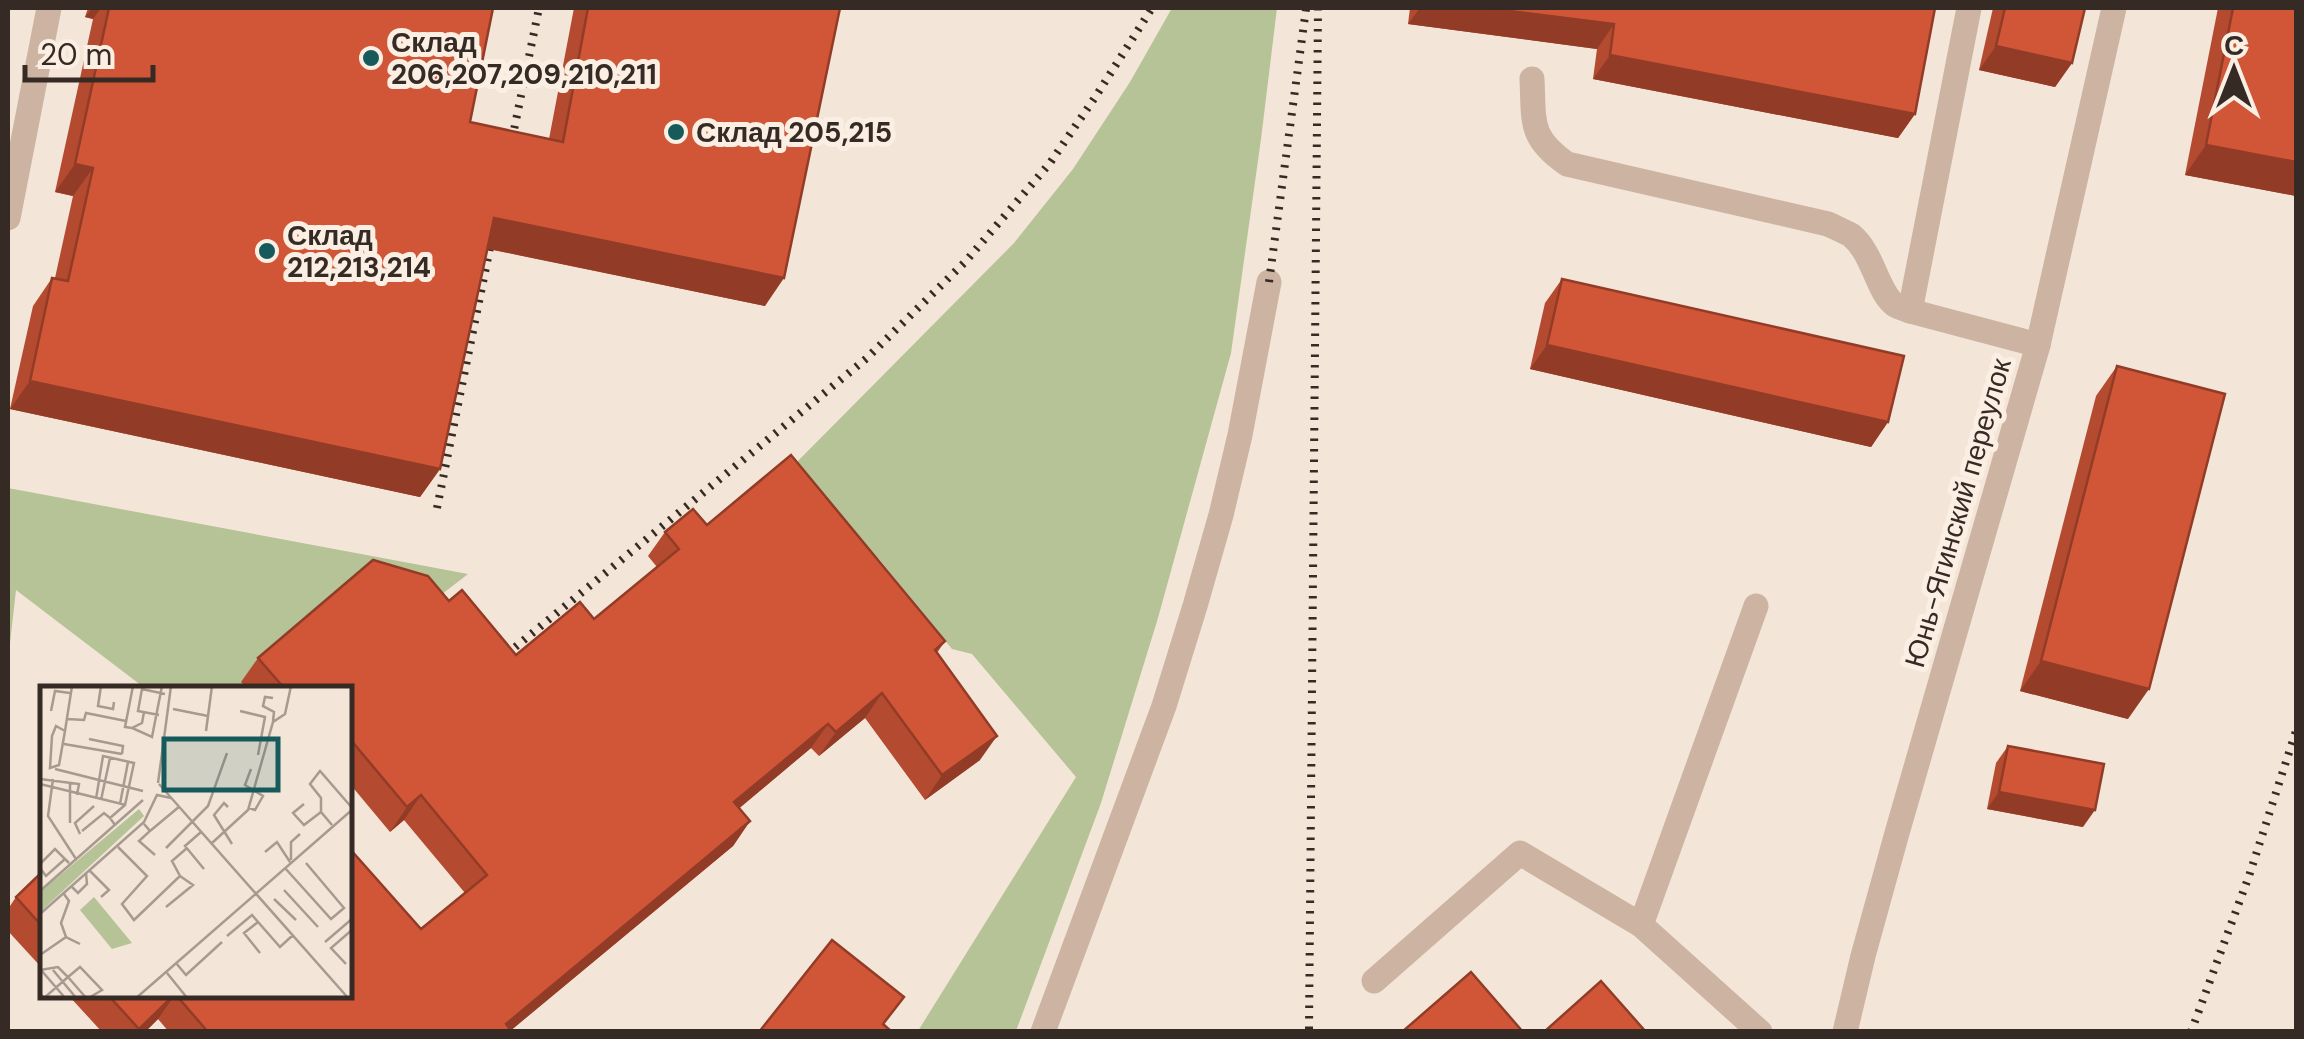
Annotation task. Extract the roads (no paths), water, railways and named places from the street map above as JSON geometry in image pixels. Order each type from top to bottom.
[{"type":"street","points":[[8,218],[48,8]]},
{"type":"street","points":[[1910,312],[1969,8]]},
{"type":"street","name":"Юнь-Ягинский переулок","points":[[1845,1032],[1896,833],[2038,345],[2114,8]]},
{"type":"street","points":[[1532,79],[1540,142],[1567,164],[1828,224],[1850,234],[1862,248],[1894,304],[1910,312],[2038,345]]},
{"type":"street","points":[[1043,1032],[1164,706],[1195,606],[1240,435],[1269,282]]},
{"type":"street","points":[[1641,925],[1756,606]]},
{"type":"street","points":[[1374,981],[1520,854],[1641,925],[1760,1032]]},
{"type":"railway","points":[[508,159],[539,8]]},
{"type":"railway","points":[[491,667],[867,358],[966,261],[1050,163],[1152,8]]},
{"type":"railway","points":[[1309,1029],[1318,8]]},
{"type":"railway","points":[[1269,282],[1306,9]]},
{"type":"railway","points":[[437,508],[495,223]]},
{"type":"railway","points":[[2191,1032],[2249,876],[2296,731]]},
{"type":"place","name":"Склад 206,207,209,210,211","points":[[371,58]]},
{"type":"place","name":"Склад 205,215","points":[[676,132]]},
{"type":"place","name":"Склад 212,213,214","points":[[267,251]]}]
